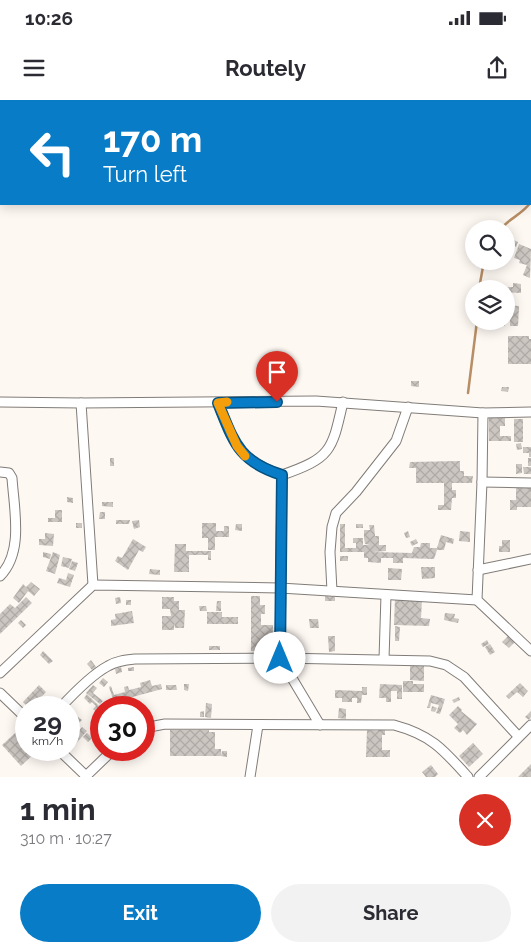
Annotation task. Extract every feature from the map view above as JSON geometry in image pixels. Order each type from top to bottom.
[{"type":"street","points":[[0,402],[343,402],[483,413],[531,412]]},
{"type":"street","points":[[218,403],[237,446],[247,458],[265,470],[282,475],[310,465],[323,455],[332,443],[343,402]]},
{"type":"street","points":[[81,403],[93,585]]},
{"type":"street","points":[[332,591],[330,552],[332,527],[336,514],[396,441],[408,408]]},
{"type":"street","points":[[477,600],[483,413]]},
{"type":"street","points":[[0,472],[9,473],[12,478],[16,522],[14,547],[6,570],[0,576]]},
{"type":"street","points":[[282,475],[280,658],[320,725]]},
{"type":"street","points":[[482,482],[531,483]]},
{"type":"street","points":[[478,570],[531,559]]},
{"type":"street","points":[[0,673],[93,585],[280,588],[477,600],[531,651]]},
{"type":"street","points":[[384,659],[386,595]]},
{"type":"street","points":[[72,696],[107,666],[120,661],[135,659],[280,658],[430,661],[446,665],[464,677],[518,736]]},
{"type":"street","points":[[0,693],[15,707]]},
{"type":"street","points":[[155,726],[165,724],[394,725],[414,731],[429,739],[444,751],[468,777]]},
{"type":"street","points":[[250,777],[258,724]]},
{"type":"street","points":[[479,777],[531,725]]},
{"type":"street","points":[[70,761],[85,776],[101,761]]},
{"type":"building","points":[[519,244],[531,249],[530,278],[523,275],[527,265],[519,263],[520,260],[515,258]]},
{"type":"building","points":[[515,283],[521,284],[521,293],[515,293]]},
{"type":"building","points":[[515,306],[519,306],[518,326],[515,326]]},
{"type":"building","points":[[508,336],[529,336],[529,339],[531,339],[531,364],[508,364]]},
{"type":"building","points":[[411,381],[419,381],[419,387],[411,386]]},
{"type":"building","points":[[502,387],[509,387],[508,392],[501,391]]},
{"type":"building","points":[[505,417],[505,426],[500,426],[500,436],[511,436],[511,441],[489,441],[489,418]]},
{"type":"building","points":[[514,419],[523,419],[523,442],[514,442]]},
{"type":"building","points":[[521,443],[522,449],[517,450],[516,444]]},
{"type":"building","points":[[523,447],[531,447],[531,457],[529,457],[529,453],[523,453]]},
{"type":"building","points":[[110,458],[114,458],[114,466],[110,466]]},
{"type":"building","points":[[528,458],[531,458],[531,466],[528,466]]},
{"type":"building","points":[[460,461],[460,471],[464,471],[464,476],[473,476],[472,483],[452,483],[452,490],[456,490],[456,498],[452,498],[451,510],[438,510],[438,505],[444,505],[444,483],[416,483],[416,468],[409,468],[410,462]]},
{"type":"building","points":[[516,464],[522,464],[522,473],[516,474]]},
{"type":"building","points":[[523,467],[531,467],[531,474],[524,474]]},
{"type":"building","points":[[516,487],[531,487],[531,507],[517,507],[517,510],[510,510],[510,500],[516,500]]},
{"type":"building","points":[[67,497],[73,498],[73,503],[67,502]]},
{"type":"building","points":[[102,502],[113,502],[113,507],[102,506]]},
{"type":"building","points":[[55,510],[62,510],[62,522],[48,522],[48,518],[55,518]]},
{"type":"building","points":[[100,512],[105,512],[105,519],[99,519]]},
{"type":"building","points":[[116,520],[130,520],[129,524],[116,524]]},
{"type":"building","points":[[139,520],[140,527],[134,529],[132,521]]},
{"type":"building","points":[[76,523],[82,523],[82,528],[76,528]]},
{"type":"building","points":[[202,523],[216,523],[216,531],[224,531],[224,526],[229,526],[229,537],[215,537],[215,550],[208,550],[208,538],[202,538]]},
{"type":"building","points":[[236,524],[242,524],[242,531],[235,530]]},
{"type":"building","points":[[340,524],[345,524],[345,548],[356,548],[353,538],[363,538],[363,545],[370,545],[365,544],[364,530],[370,530],[369,525],[374,525],[375,536],[379,536],[379,545],[386,545],[386,551],[373,552],[412,553],[414,547],[420,547],[421,543],[430,543],[430,548],[437,548],[441,535],[454,539],[453,544],[446,542],[444,550],[437,550],[434,559],[403,558],[403,563],[393,563],[393,558],[381,558],[381,563],[368,562],[368,558],[364,558],[364,552],[340,552]]},
{"type":"building","points":[[356,524],[363,524],[363,528],[356,528]]},
{"type":"building","points":[[408,531],[410,537],[406,538],[404,533]]},
{"type":"building","points":[[460,531],[470,532],[470,542],[459,541]]},
{"type":"building","points":[[45,533],[54,534],[53,546],[39,545],[39,539],[45,539]]},
{"type":"building","points":[[133,539],[146,547],[143,552],[139,550],[128,570],[115,561],[118,556],[122,558]]},
{"type":"building","points":[[416,539],[418,543],[412,546],[410,542]]},
{"type":"building","points":[[502,540],[510,540],[510,552],[499,552]]},
{"type":"building","points":[[175,544],[186,544],[186,551],[211,551],[211,560],[208,560],[208,555],[189,555],[189,572],[174,572]]},
{"type":"building","points":[[43,552],[51,554],[50,559],[43,557]]},
{"type":"building","points":[[53,552],[60,555],[55,574],[46,571]]},
{"type":"building","points":[[340,556],[348,556],[348,561],[340,561]]},
{"type":"building","points":[[63,557],[72,559],[69,568],[61,566]]},
{"type":"building","points":[[72,561],[78,563],[75,571],[69,569]]},
{"type":"building","points":[[421,567],[435,567],[435,578],[422,579]]},
{"type":"building","points":[[388,568],[402,569],[401,580],[388,580]]},
{"type":"building","points":[[150,569],[160,570],[160,575],[149,574]]},
{"type":"building","points":[[68,573],[74,575],[70,587],[57,583],[59,578],[66,580]]},
{"type":"building","points":[[31,582],[40,589],[34,596],[28,591],[19,603],[13,598],[23,584],[26,587]]},
{"type":"building","points":[[251,596],[260,596],[260,605],[265,605],[265,614],[261,614],[261,625],[273,625],[273,637],[265,637],[265,642],[260,642],[260,651],[251,651]]},
{"type":"building","points":[[325,596],[335,597],[335,601],[325,601]]},
{"type":"building","points":[[26,597],[32,603],[0,634],[0,614],[10,604],[15,608]]},
{"type":"building","points":[[120,597],[121,603],[116,604],[115,598]]},
{"type":"building","points":[[162,597],[174,597],[174,601],[179,601],[179,610],[185,610],[184,628],[175,628],[174,623],[174,630],[162,630],[162,616],[171,616],[170,609],[162,609]]},
{"type":"building","points":[[395,598],[422,599],[421,618],[430,619],[429,626],[394,625]]},
{"type":"building","points":[[126,600],[131,600],[131,605],[126,605]]},
{"type":"building","points":[[217,601],[221,601],[221,611],[216,611]]},
{"type":"building","points":[[199,606],[206,606],[207,611],[200,611]]},
{"type":"building","points":[[132,611],[134,623],[111,626],[111,620],[116,619],[115,614]]},
{"type":"building","points":[[207,612],[222,612],[222,617],[238,617],[238,624],[207,624]]},
{"type":"building","points":[[445,613],[455,614],[454,618],[459,619],[458,623],[444,620]]},
{"type":"building","points":[[309,619],[318,619],[319,628],[310,628]]},
{"type":"building","points":[[21,620],[26,625],[23,628],[18,623]]},
{"type":"building","points":[[395,626],[400,627],[399,641],[395,641]]},
{"type":"building","points":[[509,635],[516,641],[509,648],[502,642]]},
{"type":"building","points":[[328,636],[335,636],[335,651],[329,652]]},
{"type":"building","points":[[487,640],[489,644],[483,647],[481,644]]},
{"type":"building","points":[[490,644],[495,652],[490,655],[485,647]]},
{"type":"building","points":[[209,646],[220,646],[220,650],[209,650]]},
{"type":"building","points":[[265,646],[273,646],[273,651],[265,651]]},
{"type":"building","points":[[43,651],[53,661],[49,664],[40,655]]},
{"type":"building","points":[[91,660],[96,667],[92,670],[87,664]]},
{"type":"building","points":[[410,664],[424,665],[424,681],[410,680]]},
{"type":"building","points":[[121,667],[122,672],[116,674],[115,669]]},
{"type":"building","points":[[134,667],[134,671],[128,671],[128,668]]},
{"type":"building","points":[[103,678],[108,682],[104,687],[99,683]]},
{"type":"building","points":[[150,680],[152,686],[161,684],[162,689],[136,696],[112,696],[109,687],[111,686],[114,695],[125,692],[124,687],[128,686],[129,690],[141,687],[140,683]]},
{"type":"building","points":[[403,681],[413,681],[413,684],[424,684],[424,692],[403,692]]},
{"type":"building","points":[[520,683],[528,691],[523,697],[517,692],[509,699],[506,696]]},
{"type":"building","points":[[184,684],[189,684],[188,691],[184,690]]},
{"type":"building","points":[[380,684],[402,685],[402,699],[397,699],[397,691],[391,691],[391,702],[386,702],[386,698],[379,698]]},
{"type":"building","points":[[39,685],[46,692],[42,696],[29,696]]},
{"type":"building","points":[[93,685],[97,688],[93,693],[97,696],[90,696],[86,693]]},
{"type":"building","points":[[166,685],[176,685],[177,690],[166,690]]},
{"type":"building","points":[[362,687],[367,687],[367,695],[362,695],[361,703],[357,703],[357,698],[352,698],[352,702],[342,702],[342,698],[335,698],[335,690],[362,691]]},
{"type":"building","points":[[87,694],[90,697],[90,704],[84,698]]},
{"type":"building","points":[[431,695],[445,699],[440,714],[436,713],[439,705],[431,703],[430,708],[427,708]]},
{"type":"building","points":[[459,697],[460,700],[454,703],[452,700]]},
{"type":"building","points":[[206,703],[212,704],[211,718],[205,717]]},
{"type":"building","points":[[432,706],[437,708],[435,712],[431,711]]},
{"type":"building","points":[[458,706],[461,711],[477,724],[467,735],[463,730],[460,733],[454,728],[458,724],[449,715]]},
{"type":"building","points":[[339,708],[346,709],[346,719],[338,718]]},
{"type":"building","points":[[204,711],[204,717],[200,717],[200,712]]},
{"type":"building","points":[[531,711],[531,717],[529,720],[525,717]]},
{"type":"building","points":[[82,727],[87,731],[80,739],[80,729]]},
{"type":"building","points":[[378,729],[385,729],[385,735],[382,735],[382,750],[390,750],[390,757],[366,757],[367,730],[378,731]]},
{"type":"building","points":[[170,730],[209,730],[209,732],[215,732],[215,749],[221,749],[221,756],[170,756]]},
{"type":"building","points":[[15,733],[15,759],[2,745]]},
{"type":"building","points":[[87,733],[90,736],[90,740],[88,742],[83,737]]},
{"type":"building","points":[[473,743],[483,754],[469,767],[459,756]]},
{"type":"building","points":[[222,751],[227,751],[227,757],[221,756]]},
{"type":"building","points":[[16,761],[26,761],[21,766]]},
{"type":"building","points":[[531,764],[531,777],[518,777]]},
{"type":"building","points":[[431,765],[438,774],[435,777],[426,777],[422,772]]},
{"type":"waterway","points":[[511,220],[528,205]]},
{"type":"waterway","points":[[481,280],[482,270]]},
{"type":"waterway","points":[[468,393],[476,330]]},
{"type":"slow traffic","points":[[227,402],[218,403],[237,446],[245,456]]},
{"type":"route","points":[[277,402],[218,403],[237,446],[247,458],[265,470],[282,475],[280,658]]}]
